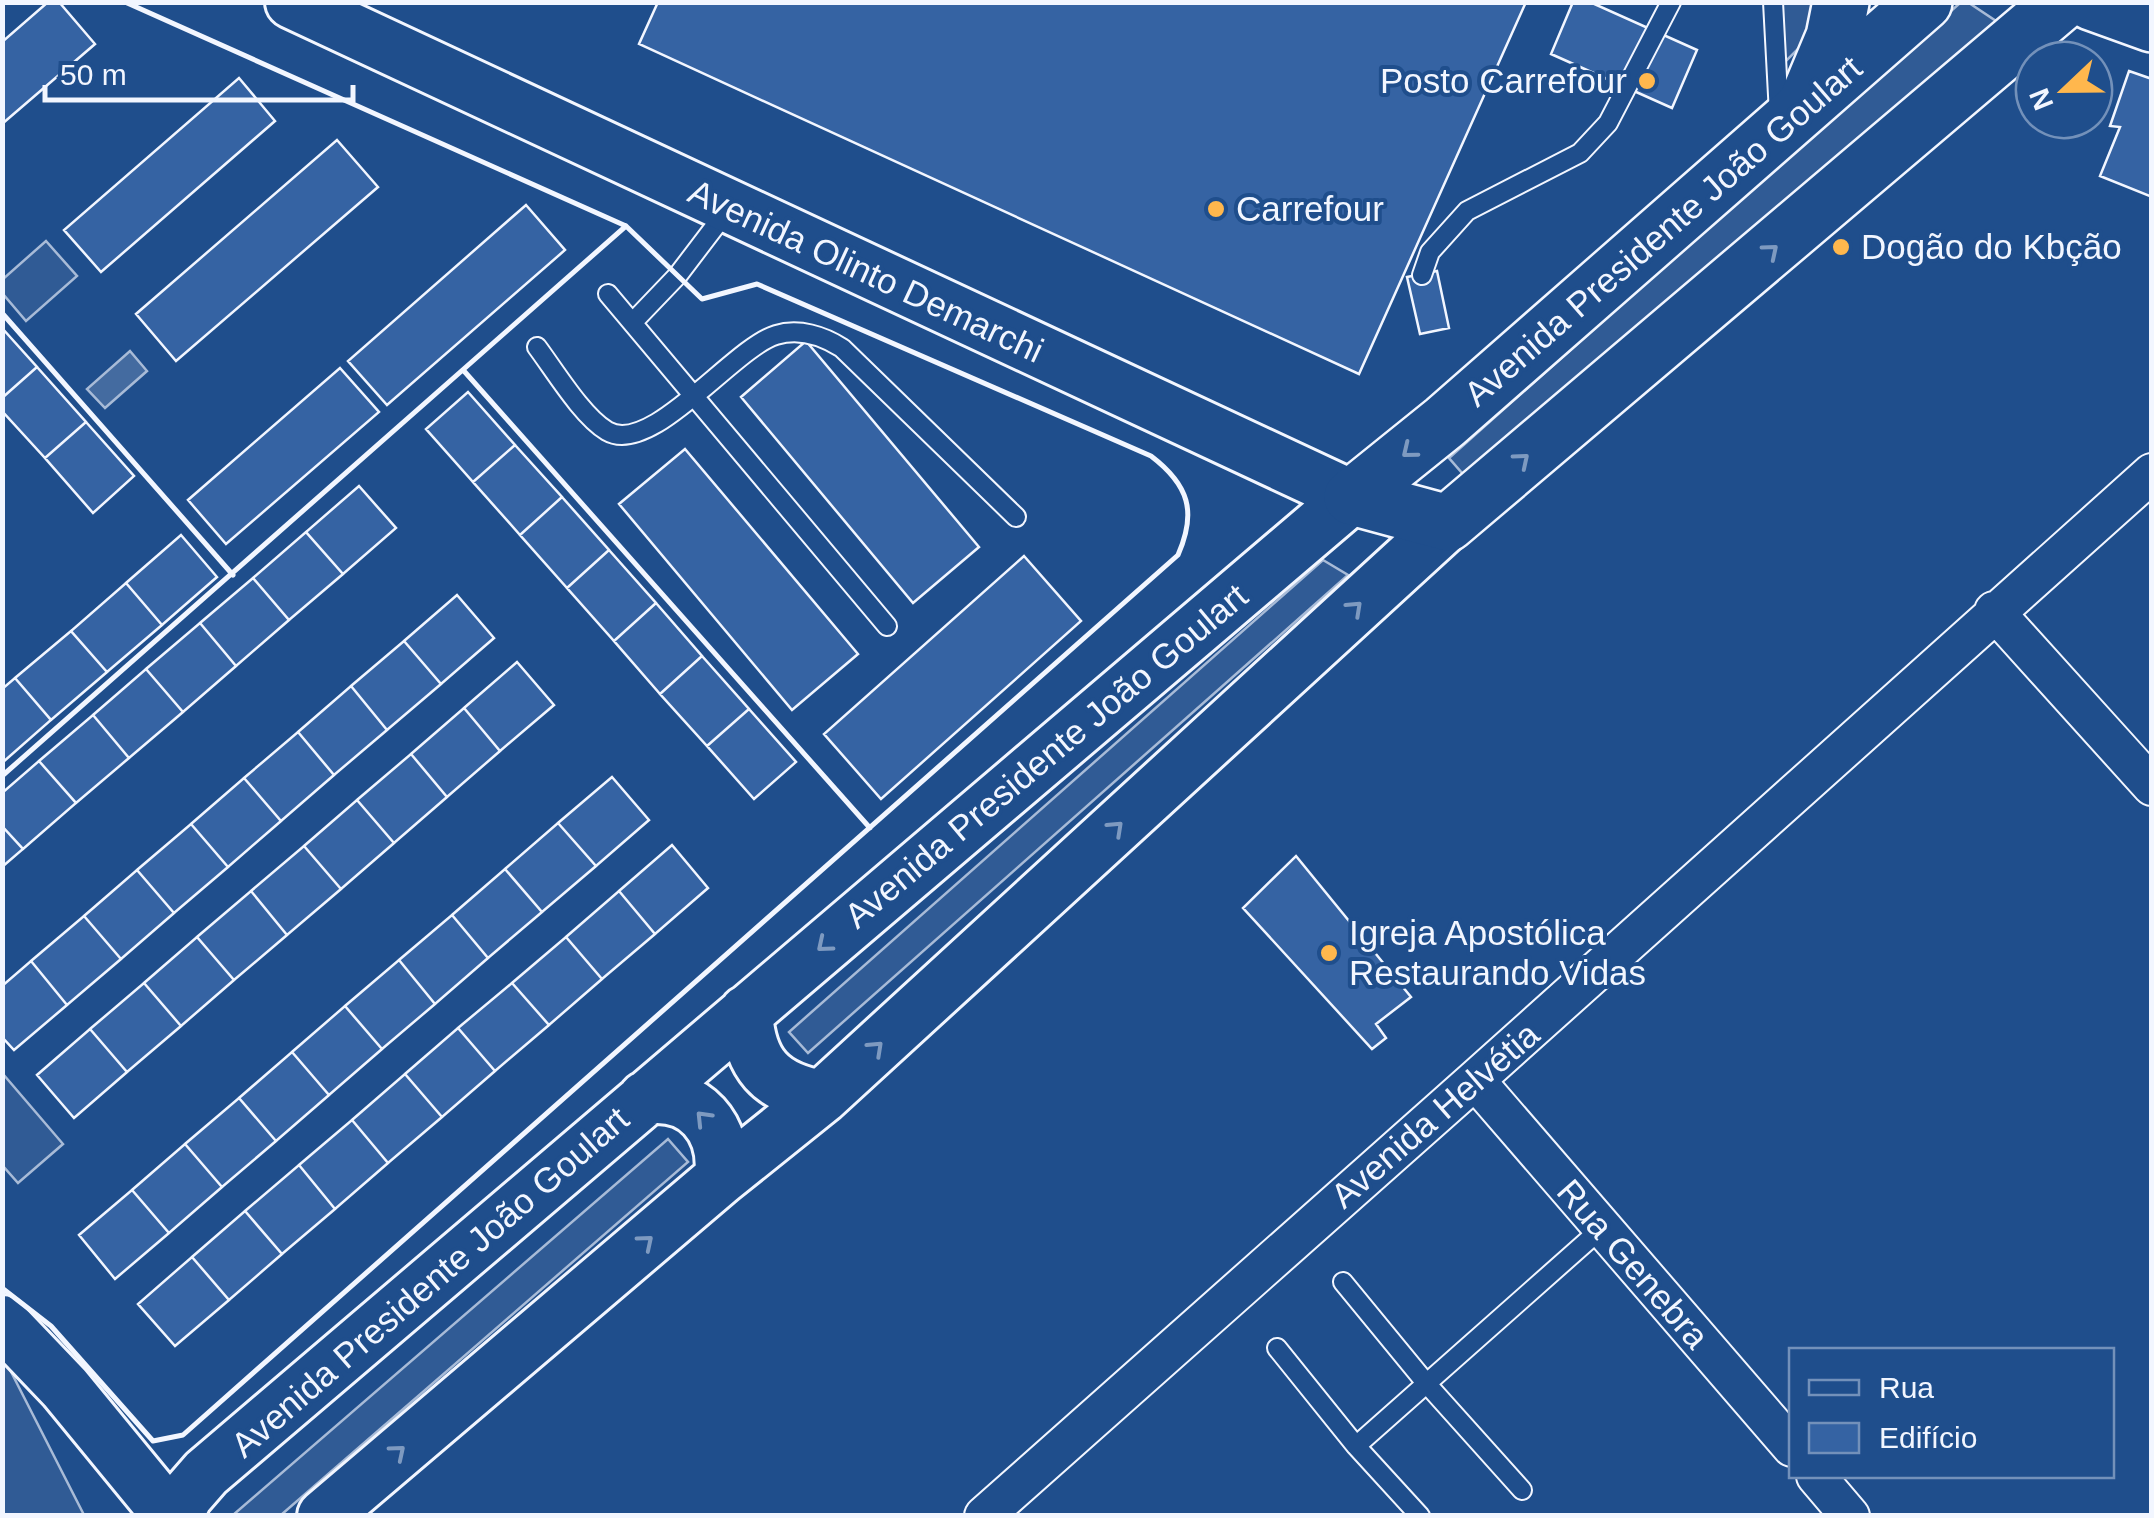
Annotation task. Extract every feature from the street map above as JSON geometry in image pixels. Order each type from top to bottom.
[{"type":"main road","points":[[1790,121],[1825,63],[1841,2]]},
{"type":"main road","name":"Avenida Presidente João Goulart","points":[[1352,497],[1445,422],[1924,2]]},
{"type":"main road","points":[[1448,523],[2062,2]]},
{"type":"main road","points":[[2091,2],[2152,24]]},
{"type":"main road","name":"Avenida Olinto Demarchi","points":[[1352,497],[1448,523]]},
{"type":"street","name":"Avenida Olinto Demarchi","points":[[292,2],[1352,497]]},
{"type":"street","name":"Avenida Helvétia","points":[[984,1516],[2152,473]]},
{"type":"street","name":"Avenida Presidente João Goulart","points":[[173,1516],[206,1473],[1352,497]]},
{"type":"street","points":[[324,1516],[721,1178],[822,1098],[1448,523]]},
{"type":"street","points":[[1994,611],[2152,786]]},
{"type":"street","points":[[746,1012],[748,1036],[760,1066],[786,1086],[822,1098]]},
{"type":"street","name":"Rua Genebra","points":[[1475,1080],[1789,1444]]},
{"type":"street","points":[[644,1098],[683,1100],[710,1122],[722,1153],[721,1178]]},
{"type":"street","points":[[2,1322],[66,1388],[173,1516]]},
{"type":"street","points":[[1818,1478],[1850,1516]]},
{"type":"lane","points":[[1422,274],[1430,252],[1466,211],[1580,153],[1608,123],[1672,2]]},
{"type":"lane","points":[[1773,2],[1790,121]]},
{"type":"lane","points":[[633,322],[678,275],[730,208]]},
{"type":"lane","points":[[608,294],[887,626]]},
{"type":"lane","points":[[537,348],[592,418],[608,432],[628,436],[643,431],[694,395],[758,343],[778,334],[824,336],[842,348],[1016,517]]},
{"type":"lane","points":[[1356,1446],[1602,1228]]},
{"type":"lane","points":[[1343,1282],[1426,1384],[1522,1490]]},
{"type":"lane","points":[[1277,1348],[1356,1446],[1420,1516]]},
{"type":"shaded area","points":[[1779,3],[1826,3],[1809,38],[1783,64]]},
{"type":"shaded area","points":[[1960,3],[1969,3],[1999,23],[1476,489],[1449,458]]},
{"type":"shaded area","points":[[46,241],[77,276],[26,321],[3,294],[3,279]]},
{"type":"shaded area","points":[[130,351],[147,371],[105,408],[87,389]]},
{"type":"shaded area","points":[[1323,560],[1348,575],[808,1053],[789,1032]]},
{"type":"shaded area","points":[[3,1074],[63,1144],[18,1183],[3,1166]]},
{"type":"shaded area","points":[[668,1139],[688,1162],[281,1515],[233,1515]]},
{"type":"shaded area","points":[[2,1359],[5,1360],[84,1515],[3,1515]]},
{"type":"building","points":[[48,2],[59,2],[95,44],[2,124],[2,42]]},
{"type":"building","name":"Carrefour","points":[[658,2],[1526,2],[1359,374],[639,44]]},
{"type":"building","name":"Posto Carrefour","points":[[1573,2],[1590,2],[1697,50],[1672,108],[1551,54]]},
{"type":"building","points":[[2129,71],[2152,79],[2152,197],[2100,176],[2120,127],[2114,126],[2114,114]]},
{"type":"building","points":[[239,78],[275,121],[101,272],[64,230]]},
{"type":"building","points":[[337,140],[378,187],[176,361],[136,314]]},
{"type":"building","points":[[526,205],[565,250],[387,405],[348,361]]},
{"type":"building","points":[[1437,271],[1449,328],[1420,334],[1407,277]]},
{"type":"building","points":[[2,328],[37,367],[2,398]]},
{"type":"building","points":[[806,341],[979,547],[913,603],[741,397]]},
{"type":"building","points":[[37,367],[86,422],[45,458],[2,411],[2,398]]},
{"type":"building","points":[[340,368],[379,412],[226,544],[188,500]]},
{"type":"building","points":[[468,392],[515,445],[473,482],[426,429]]},
{"type":"building","points":[[86,422],[134,476],[93,513],[45,458]]},
{"type":"building","points":[[515,445],[562,497],[520,535],[473,482]]},
{"type":"building","points":[[685,449],[858,654],[792,710],[619,504]]},
{"type":"building","points":[[359,486],[396,528],[343,574],[306,532]]},
{"type":"building","points":[[562,497],[609,550],[567,588],[520,535]]},
{"type":"building","points":[[306,532],[343,574],[289,620],[253,578]]},
{"type":"building","points":[[181,535],[217,577],[162,625],[126,583]]},
{"type":"building","points":[[609,550],[656,603],[614,641],[567,588]]},
{"type":"building","points":[[1024,556],[1081,621],[881,799],[824,734]]},
{"type":"building","points":[[253,578],[289,620],[236,666],[200,623]]},
{"type":"building","points":[[126,583],[162,625],[107,672],[71,631]]},
{"type":"building","points":[[457,595],[494,638],[441,684],[404,641]]},
{"type":"building","points":[[656,603],[702,656],[660,694],[614,641]]},
{"type":"building","points":[[200,623],[236,666],[183,712],[146,669]]},
{"type":"building","points":[[71,631],[107,672],[51,720],[15,678]]},
{"type":"building","points":[[404,641],[441,684],[387,730],[351,686]]},
{"type":"building","points":[[702,656],[749,709],[707,746],[660,694]]},
{"type":"building","points":[[517,662],[554,705],[500,751],[464,708]]},
{"type":"building","points":[[146,669],[183,712],[129,758],[93,715]]},
{"type":"building","points":[[15,678],[51,720],[2,763],[2,689]]},
{"type":"building","points":[[351,686],[387,730],[334,775],[298,732]]},
{"type":"building","points":[[464,708],[500,751],[447,797],[411,754]]},
{"type":"building","points":[[749,709],[796,762],[754,799],[707,746]]},
{"type":"building","points":[[93,715],[129,758],[76,803],[39,761]]},
{"type":"building","points":[[298,732],[334,775],[281,821],[244,778]]},
{"type":"building","points":[[411,754],[447,797],[394,843],[357,800]]},
{"type":"building","points":[[39,761],[76,803],[23,849],[2,826],[2,793]]},
{"type":"building","points":[[612,777],[649,820],[596,866],[558,823]]},
{"type":"building","points":[[244,778],[281,821],[228,867],[191,824]]},
{"type":"building","points":[[357,800],[394,843],[341,889],[304,846]]},
{"type":"building","points":[[558,823],[596,866],[542,912],[505,869]]},
{"type":"building","points":[[191,824],[228,867],[174,913],[137,870]]},
{"type":"building","points":[[2,826],[23,849],[2,867]]},
{"type":"building","points":[[672,845],[708,888],[655,934],[619,891]]},
{"type":"building","points":[[304,846],[341,889],[287,935],[251,891]]},
{"type":"building","name":"Igreja Apostólica Restaurando Vidas","points":[[1296,856],[1411,997],[1376,1024],[1386,1038],[1372,1049],[1243,908]]},
{"type":"building","points":[[505,869],[542,912],[488,958],[452,915]]},
{"type":"building","points":[[137,870],[174,913],[121,959],[84,916]]},
{"type":"building","points":[[251,891],[287,935],[234,980],[197,937]]},
{"type":"building","points":[[619,891],[655,934],[602,979],[566,937]]},
{"type":"building","points":[[452,915],[488,958],[435,1004],[399,960]]},
{"type":"building","points":[[84,916],[121,959],[67,1005],[31,961]]},
{"type":"building","points":[[197,937],[234,980],[181,1026],[144,983]]},
{"type":"building","points":[[566,937],[602,979],[549,1025],[512,983]]},
{"type":"building","points":[[399,960],[435,1004],[382,1049],[345,1006]]},
{"type":"building","points":[[31,961],[67,1005],[14,1050],[2,1037],[2,986]]},
{"type":"building","points":[[144,983],[181,1026],[127,1072],[90,1029]]},
{"type":"building","points":[[512,983],[549,1025],[495,1071],[458,1028]]},
{"type":"building","points":[[345,1006],[382,1049],[329,1095],[292,1052]]},
{"type":"building","points":[[458,1028],[495,1071],[442,1117],[405,1074]]},
{"type":"building","points":[[90,1029],[127,1072],[74,1118],[37,1075]]},
{"type":"building","points":[[292,1052],[329,1095],[276,1141],[239,1098]]},
{"type":"building","points":[[405,1074],[442,1117],[388,1163],[352,1120]]},
{"type":"building","points":[[239,1098],[276,1141],[222,1187],[185,1144]]},
{"type":"building","points":[[352,1120],[388,1163],[335,1209],[299,1165]]},
{"type":"building","points":[[185,1144],[222,1187],[169,1233],[132,1190]]},
{"type":"building","points":[[299,1165],[335,1209],[282,1254],[245,1211]]},
{"type":"building","points":[[132,1190],[169,1233],[115,1279],[79,1235]]},
{"type":"building","points":[[245,1211],[282,1254],[229,1300],[192,1257]]},
{"type":"building","points":[[192,1257],[229,1300],[175,1346],[138,1304]]},
{"type":"wall","points":[[2,1288],[51,1326],[153,1441],[183,1435],[1178,555],[1187,525],[1188,512],[1181,489],[1151,456],[757,284],[702,299],[626,226],[125,2]]},
{"type":"wall","points":[[2,776],[626,226]]},
{"type":"wall","points":[[2,313],[233,575]]},
{"type":"wall","points":[[464,371],[870,828]]},
{"type":"place","name":"Posto Carrefour","points":[[1647,81]]},
{"type":"place","name":"Carrefour","points":[[1216,209]]},
{"type":"place","name":"Dogão do Kbção","points":[[1841,247]]},
{"type":"place","name":"Igreja Apostólica Restaurando Vidas","points":[[1329,953]]}]
